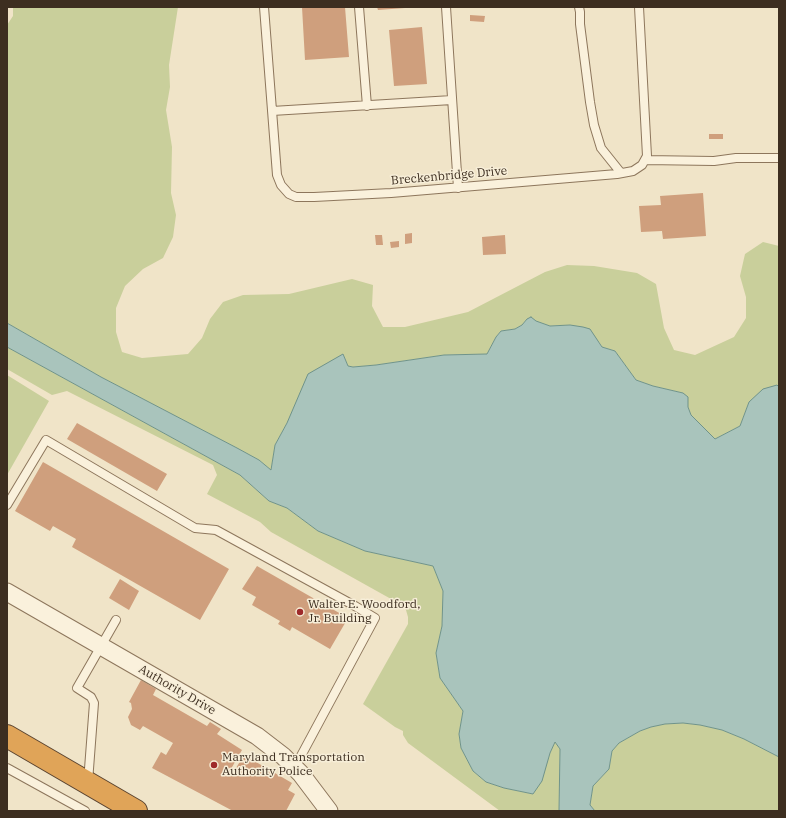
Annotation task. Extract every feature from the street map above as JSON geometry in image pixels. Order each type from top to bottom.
[{"type":"highway","points":[[7,736],[136,811]]},
{"type":"street","name":"Authority Drive","points":[[7,592],[257,736],[283,756],[302,774],[329,811]]},
{"type":"lane","name":"Breckenbridge Drive","points":[[264,7],[277,175],[281,185],[289,194],[296,197],[391,193],[621,173],[633,171],[642,166],[645,160]]},
{"type":"lane","points":[[359,7],[367,106]]},
{"type":"lane","points":[[446,7],[458,188]]},
{"type":"lane","points":[[579,7],[580,31],[594,125],[601,148],[621,173]]},
{"type":"lane","points":[[638,7],[647,156],[645,160],[665,159],[714,161],[736,158],[779,158]]},
{"type":"lane","points":[[272,111],[452,100]]},
{"type":"lane","points":[[7,505],[46,440],[195,528],[216,530],[355,606],[374,618],[295,767]]},
{"type":"lane","points":[[88,783],[94,703],[91,698],[77,688],[116,620]]},
{"type":"lane","points":[[7,768],[85,811]]},
{"type":"green space","points":[[13,7],[178,7],[169,65],[170,87],[166,110],[172,147],[171,193],[176,215],[173,237],[163,258],[143,269],[125,286],[116,308],[116,332],[122,352],[142,358],[188,354],[202,338],[210,319],[223,302],[243,295],[289,294],[352,279],[373,285],[372,306],[383,327],[405,327],[468,312],[545,272],[567,265],[594,266],[637,273],[656,284],[664,328],[674,350],[695,355],[734,337],[746,318],[746,297],[740,276],[745,254],[763,242],[779,246],[779,387],[776,385],[749,402],[740,426],[715,439],[691,415],[683,393],[653,386],[636,380],[615,351],[602,347],[599,342],[570,325],[550,326],[527,319],[522,325],[515,329],[501,331],[487,354],[444,355],[353,367],[348,366],[343,354],[287,423],[275,445],[271,470],[259,460],[101,377],[7,323],[7,25],[13,16]]},
{"type":"green space","points":[[7,347],[240,475],[269,501],[287,508],[318,531],[365,551],[433,566],[443,591],[442,626],[436,653],[440,678],[463,711],[459,734],[461,748],[473,771],[486,782],[504,788],[533,794],[555,741],[560,749],[559,811],[500,811],[408,743],[403,735],[403,731],[363,704],[408,624],[406,610],[400,604],[271,532],[260,522],[207,494],[217,475],[213,465],[67,391],[52,395],[7,369]]},
{"type":"green space","points":[[7,375],[49,401],[7,475]]},
{"type":"green space","points":[[683,723],[722,730],[744,739],[779,757],[779,811],[595,811],[590,805],[593,786],[609,769],[612,751],[619,743],[640,731],[651,727],[665,724]]},
{"type":"water","points":[[531,317],[536,321],[550,326],[570,325],[590,329],[602,347],[615,351],[636,380],[653,386],[683,393],[688,397],[688,407],[691,415],[715,439],[740,426],[749,402],[763,389],[777,385],[779,387],[779,757],[744,739],[722,730],[683,723],[665,724],[640,731],[619,743],[612,751],[609,769],[593,786],[590,805],[595,811],[559,811],[560,749],[555,742],[550,753],[542,781],[533,794],[504,788],[486,782],[473,771],[461,748],[459,734],[463,711],[440,678],[436,653],[442,626],[443,591],[433,566],[365,551],[318,531],[287,508],[269,501],[240,475],[7,347],[7,323],[101,377],[259,460],[271,470],[275,445],[287,423],[308,374],[343,354],[348,366],[353,367],[444,355],[487,354],[501,331],[515,329]]},
{"type":"building","points":[[302,7],[345,7],[349,57],[305,60]]},
{"type":"building","points":[[377,7],[405,7],[405,8],[378,10]]},
{"type":"building","points":[[470,15],[485,16],[484,22],[470,21]]},
{"type":"building","points":[[422,27],[427,84],[394,86],[389,30]]},
{"type":"building","points":[[709,134],[723,134],[723,139],[709,139]]},
{"type":"building","points":[[703,193],[706,236],[663,239],[662,231],[641,232],[639,206],[661,205],[660,196]]},
{"type":"building","points":[[412,233],[412,243],[405,244],[405,234]]},
{"type":"building","points":[[375,235],[382,235],[383,245],[376,245]]},
{"type":"building","points":[[505,235],[506,254],[483,255],[482,237]]},
{"type":"building","points":[[399,241],[399,247],[391,248],[390,242]]},
{"type":"building","points":[[77,423],[167,474],[157,491],[67,439]]},
{"type":"building","points":[[43,462],[229,569],[200,620],[72,547],[76,539],[53,526],[50,531],[15,511]]},
{"type":"building","name":"Walter E. Woodford, Jr. Building","points":[[257,566],[348,618],[330,649],[292,627],[290,631],[278,624],[280,621],[252,605],[256,597],[242,589]]},
{"type":"building","points":[[120,579],[139,591],[129,610],[109,598]]},
{"type":"building","points":[[141,680],[156,689],[153,695],[207,726],[210,722],[221,729],[217,734],[242,750],[228,774],[231,776],[244,755],[292,783],[288,790],[295,794],[286,811],[233,811],[152,768],[161,752],[166,755],[173,743],[143,726],[140,730],[131,725],[128,717],[132,709],[131,703],[129,702]]},
{"type":"place","name":"Walter E. Woodford, Jr. Building","points":[[300,612]]},
{"type":"place","name":"Maryland Transportation Authority Police","points":[[214,765]]}]
